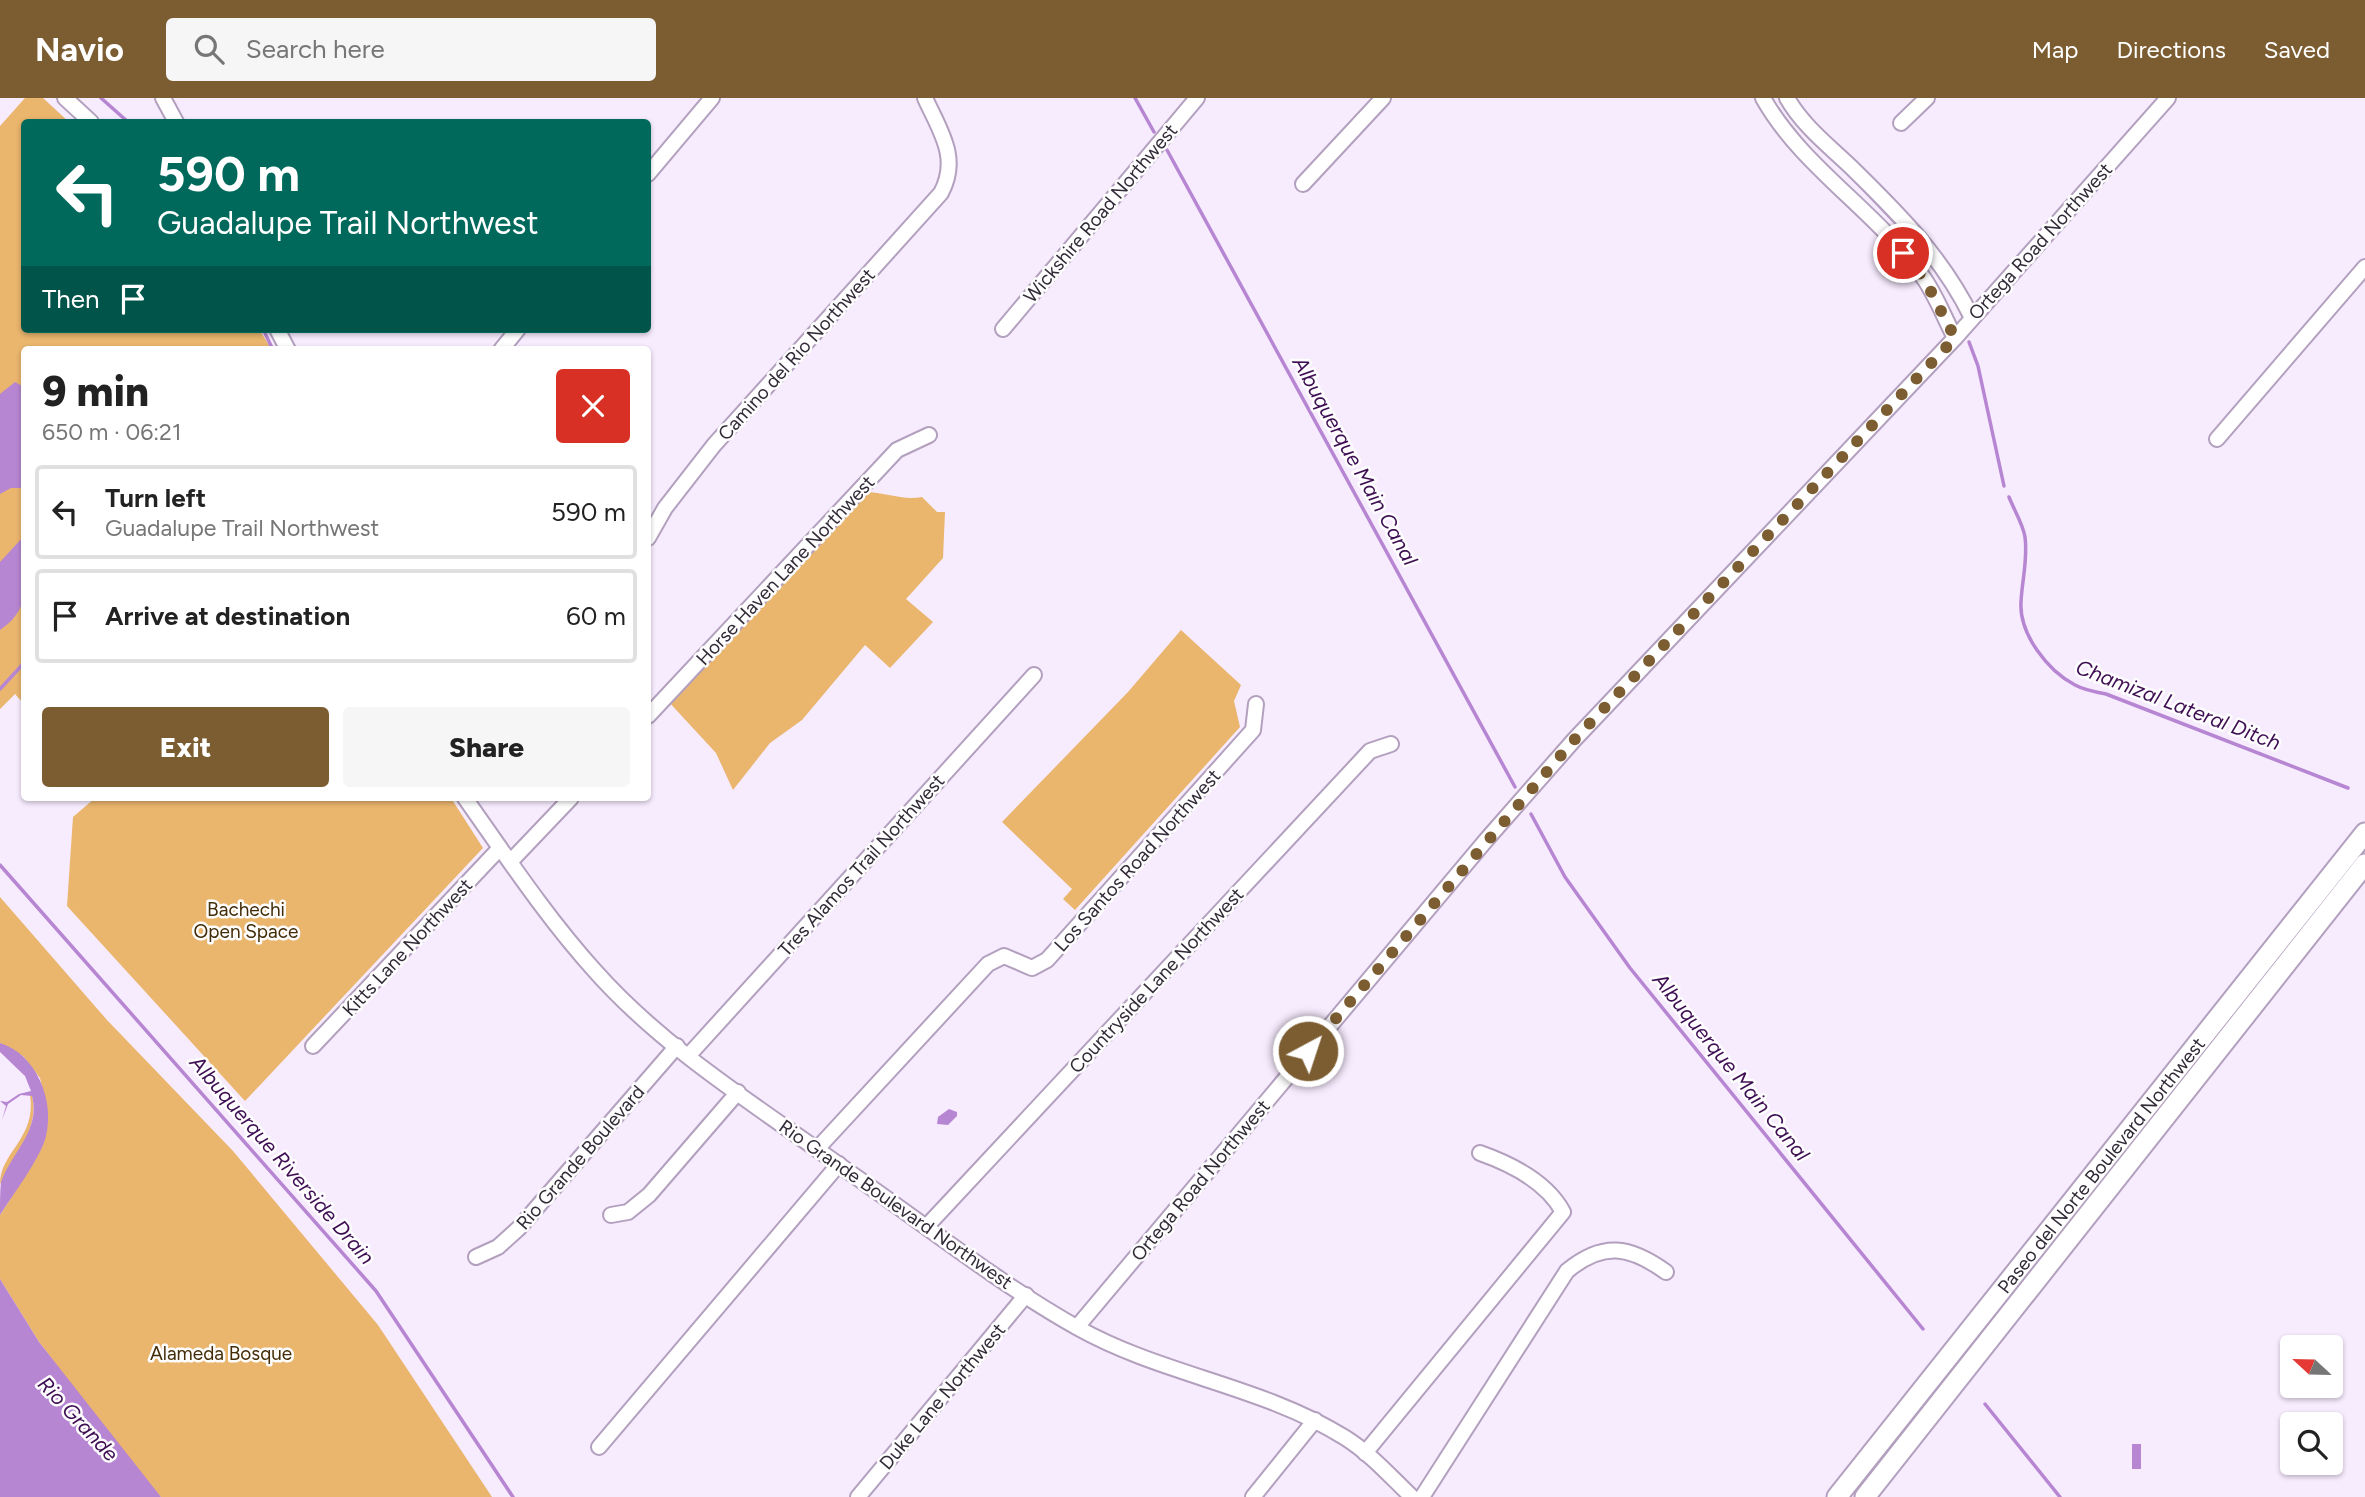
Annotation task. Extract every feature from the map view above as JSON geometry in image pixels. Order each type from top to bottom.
[{"type":"highway","name":"Paseo del Norte Boulevard Northwest","points":[[1837,1497],[2365,833]]},
{"type":"highway","name":"Paseo del Norte Boulevard Northwest","points":[[1865,1497],[2365,864]]},
{"type":"street","points":[[65,98],[88,119]]},
{"type":"street","points":[[163,98],[174,119]]},
{"type":"street","points":[[651,170],[712,98]]},
{"type":"street","name":"Camino del Rio Northwest","points":[[651,533],[665,508],[714,445],[926,210],[951,176],[949,155],[925,98]]},
{"type":"street","name":"Wickshire Road Northwest","points":[[1003,329],[1198,98]]},
{"type":"street","points":[[1303,184],[1383,98]]},
{"type":"street","points":[[1763,98],[1779,126],[1903,253],[1925,280],[1955,338]]},
{"type":"street","points":[[1787,98],[1806,125],[1924,242],[1956,285],[1972,318]]},
{"type":"street","points":[[1900,123],[1927,98]]},
{"type":"street","name":"Ortega Road Northwest","points":[[1077,1327],[1574,740],[1955,338],[2168,98]]},
{"type":"street","points":[[2217,439],[2365,267]]},
{"type":"street","name":"Horse Haven Lane Northwest","points":[[651,713],[897,450],[915,439],[929,435]]},
{"type":"street","name":"Tres Alamos Trail Northwest","points":[[683,1050],[1034,675]]},
{"type":"street","name":"Los Santos Road Northwest","points":[[817,1149],[988,964],[1004,956],[1032,968],[1048,960],[1253,730],[1256,704]]},
{"type":"street","name":"Countryside Lane Northwest","points":[[926,1226],[1370,751],[1391,744]]},
{"type":"street","name":"Rio Grande Boulevard Northwest","points":[[467,801],[539,902],[595,971],[683,1050],[738,1092],[926,1226],[1077,1327],[1115,1347],[1272,1401],[1315,1420],[1365,1453],[1405,1495]]},
{"type":"street","points":[[511,861],[568,801]]},
{"type":"street","name":"Kitts Lane Northwest","points":[[313,1046],[500,848]]},
{"type":"street","name":"Rio Grande Boulevard","points":[[476,1257],[498,1247],[519,1228],[683,1050]]},
{"type":"street","points":[[611,1215],[628,1212],[649,1195],[738,1092]]},
{"type":"street","points":[[1365,1453],[1563,1212],[1558,1203],[1536,1182],[1501,1160],[1480,1153]]},
{"type":"street","points":[[600,1447],[839,1164]]},
{"type":"street","points":[[1422,1497],[1567,1271],[1586,1256],[1605,1250],[1645,1257],[1667,1272]]},
{"type":"street","name":"Duke Lane Northwest","points":[[858,1497],[1026,1295]]},
{"type":"street","points":[[1253,1497],[1315,1420]]},
{"type":"green space","points":[[25,98],[43,98],[66,119],[21,119],[21,333],[261,333],[270,346],[21,346],[21,701],[15,694],[0,709],[0,126]]},
{"type":"green space","points":[[865,492],[908,498],[922,497],[937,512],[945,512],[943,558],[906,599],[933,622],[890,668],[865,645],[802,720],[770,743],[733,790],[716,753],[667,700],[700,666],[724,649],[722,646]]},
{"type":"green space","points":[[1181,630],[1241,685],[1234,701],[1240,727],[1075,910],[1063,899],[1072,889],[1002,822],[1128,692]]},
{"type":"green space","name":"Bachechi Open Space","points":[[92,801],[453,801],[483,848],[245,1101],[67,906],[73,817]]},
{"type":"green space","name":"Alameda Bosque","points":[[0,897],[107,1020],[233,1151],[378,1325],[492,1497],[161,1497],[145,1481],[39,1342],[0,1279],[0,1215],[23,1179],[46,1105],[40,1078],[23,1056],[0,1043]]},
{"type":"green space","points":[[30,1095],[34,1108],[25,1142],[0,1184],[6,1163],[28,1123]]},
{"type":"water","points":[[15,382],[21,385],[21,488],[11,488],[0,494],[0,394]]},
{"type":"water","points":[[21,539],[21,606],[11,621],[0,630],[0,562]]},
{"type":"water","points":[[0,1043],[24,1057],[33,1068],[45,1094],[48,1122],[39,1154],[0,1215],[1,1182],[29,1130],[34,1108],[32,1096],[21,1095],[8,1104],[2,1120],[6,1106],[0,1101],[7,1102],[19,1094],[31,1091],[25,1076],[0,1052]]},
{"type":"water","points":[[949,1109],[957,1112],[957,1116],[948,1125],[937,1124],[938,1117]]},
{"type":"water","name":"Rio Grande","points":[[0,1279],[39,1342],[161,1497],[0,1497]]},
{"type":"water","points":[[2132,1444],[2141,1444],[2141,1469],[2132,1469]]},
{"type":"waterway","points":[[101,98],[125,119]]},
{"type":"waterway","name":"Albuquerque Main Canal","points":[[1135,98],[1154,132]]},
{"type":"waterway","name":"Albuquerque Main Canal","points":[[1167,150],[1515,787]]},
{"type":"waterway","name":"Chamizal Lateral Ditch","points":[[1849,174],[1911,239]]},
{"type":"waterway","points":[[265,333],[271,346]]},
{"type":"waterway","name":"Chamizal Lateral Ditch","points":[[1969,342],[1978,366],[2004,486]]},
{"type":"waterway","name":"Chamizal Lateral Ditch","points":[[2009,497],[2026,545],[2021,602],[2025,626],[2037,650],[2055,671],[2082,688],[2106,694],[2348,788]]},
{"type":"waterway","points":[[0,689],[21,666]]},
{"type":"waterway","name":"Albuquerque Main Canal","points":[[1531,814],[1565,877],[1630,968],[1923,1329]]},
{"type":"waterway","name":"Albuquerque Riverside Drain","points":[[0,865],[376,1291],[513,1497]]},
{"type":"waterway","name":"Albuquerque Main Canal","points":[[1985,1404],[2060,1497]]},
{"type":"route","points":[[1308,1051],[1574,740],[1955,338],[1925,280],[1903,253]]}]
